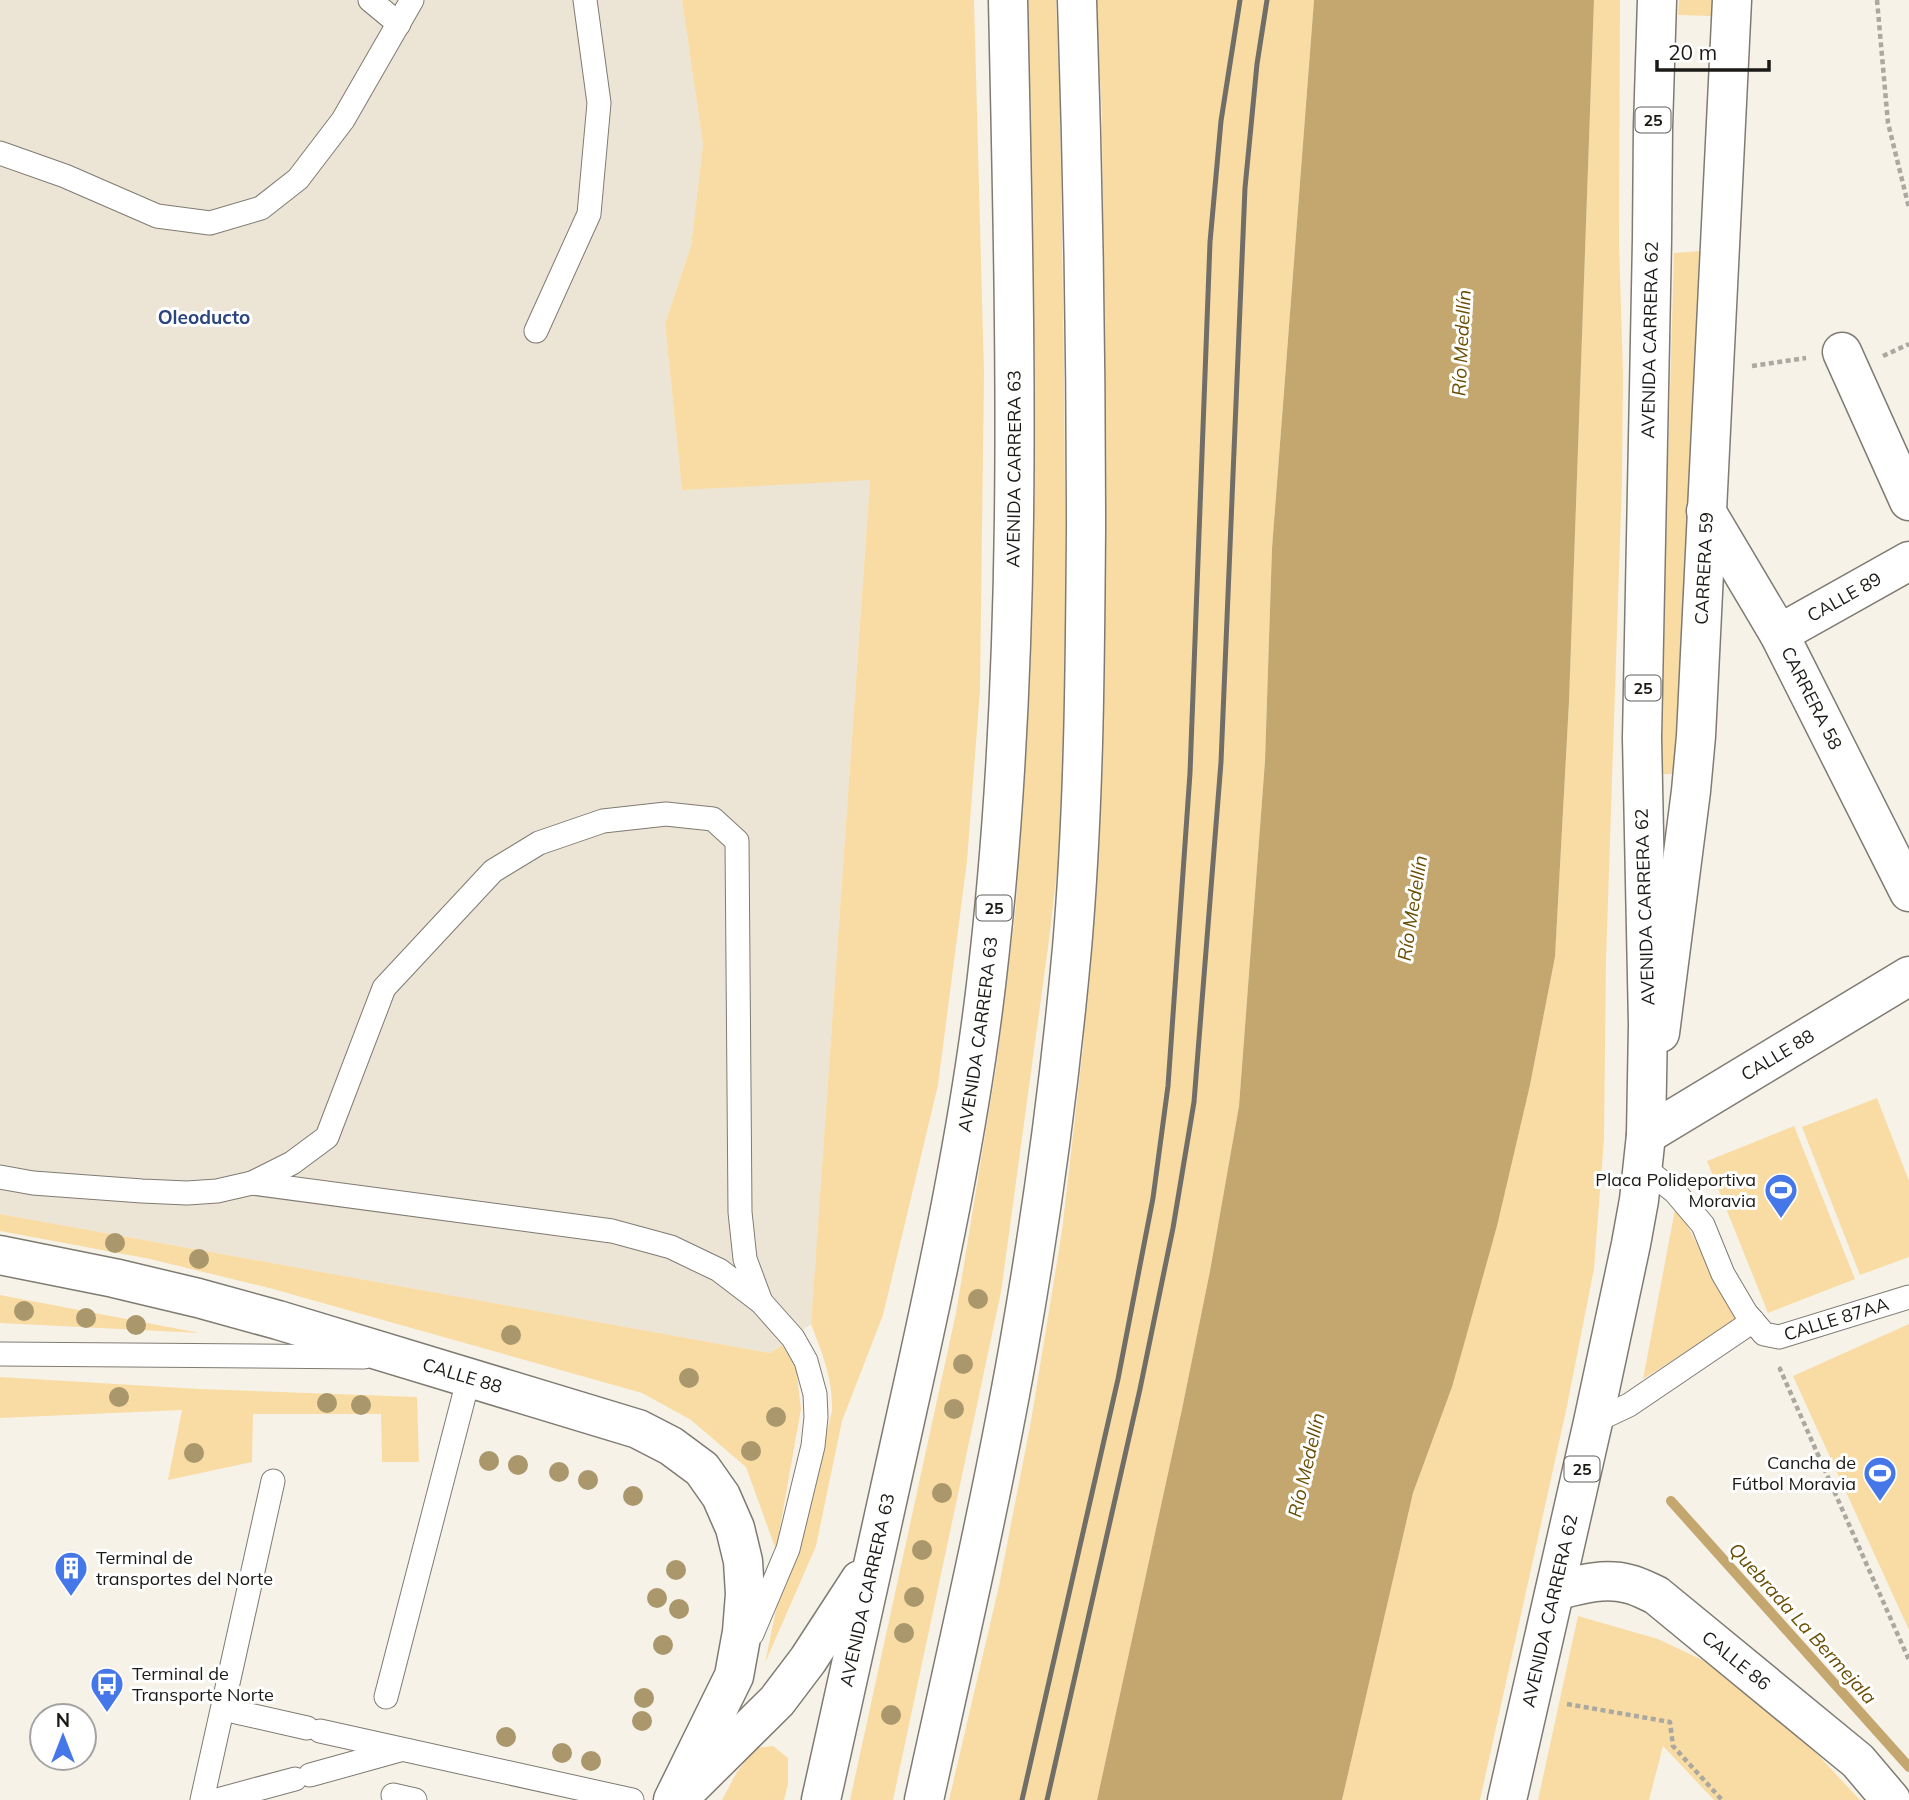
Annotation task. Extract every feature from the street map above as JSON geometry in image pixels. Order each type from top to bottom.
[{"type":"main road","name":"AVENIDA CARRERA 63","points":[[821,1800],[951,1205],[986,989],[1008,746],[1014,585],[1015,350],[1008,0]]},
{"type":"main road","points":[[923,1800],[978,1552],[1019,1345],[1051,1132],[1072,945],[1081,802],[1086,581],[1086,352],[1077,0]]},
{"type":"main road","name":"AVENIDA CARRERA 62","points":[[1507,1800],[1631,1244],[1645,1151],[1648,1025],[1642,738],[1657,0]]},
{"type":"main road","name":"CARRERA 59","points":[[1645,1151],[1694,760],[1732,0]]},
{"type":"main road","points":[[1842,352],[1909,501]]},
{"type":"main road","name":"CARRERA 58","points":[[1706,511],[1779,634],[1909,892]]},
{"type":"main road","name":"CALLE 89","points":[[1779,634],[1909,561]]},
{"type":"main road","name":"CALLE 88","points":[[1645,1151],[1909,976]]},
{"type":"main road","name":"CALLE 88","points":[[0,1255],[198,1298],[469,1377],[638,1429],[671,1446],[702,1469],[721,1496],[735,1528],[743,1561],[745,1594],[742,1632],[734,1676],[675,1800]]},
{"type":"main road","points":[[675,1800],[777,1701],[814,1650],[875,1554]]},
{"type":"main road","name":"CALLE 86","points":[[1555,1591],[1590,1583],[1616,1581],[1656,1595],[1858,1760],[1891,1800]]},
{"type":"lane","points":[[370,0],[399,23]]},
{"type":"lane","points":[[0,153],[65,176],[157,216],[210,223],[261,208],[298,179],[344,120],[412,0]]},
{"type":"lane","points":[[536,331],[589,214],[599,103],[585,0]]},
{"type":"lane","points":[[0,1177],[33,1183],[187,1193],[216,1191],[252,1183],[292,1163],[327,1137],[384,988],[493,871],[540,843],[603,821],[666,814],[713,819],[737,841],[740,1212],[745,1259],[761,1302]]},
{"type":"lane","name":"CALLE 87AA","points":[[1645,1151],[1703,1225],[1724,1274],[1746,1313],[1764,1334],[1779,1337],[1909,1297]]},
{"type":"lane","points":[[252,1183],[612,1231],[671,1247],[719,1270],[761,1302],[793,1338],[806,1361],[815,1394],[816,1418],[813,1446],[789,1549],[734,1676]]},
{"type":"lane","points":[[1593,1422],[1629,1405],[1753,1321]]},
{"type":"lane","points":[[0,1354],[404,1358]]},
{"type":"lane","points":[[386,1697],[469,1377]]},
{"type":"lane","points":[[202,1800],[273,1481]]},
{"type":"lane","points":[[223,1709],[632,1800]]},
{"type":"lane","points":[[217,1800],[403,1749]]},
{"type":"path","points":[[1877,0],[1888,123],[1909,208]]},
{"type":"path","points":[[1744,367],[1842,352]]},
{"type":"path","points":[[1793,1364],[1780,1369],[1909,1660]]},
{"type":"path","points":[[1564,1704],[1670,1722],[1673,1746],[1722,1800]]},
{"type":"shaded area","points":[[0,0],[682,0],[703,145],[691,246],[665,324],[682,490],[870,479],[811,1324],[770,1353],[0,1214]]},
{"type":"shaded area","points":[[682,0],[974,0],[984,373],[980,690],[967,861],[938,1085],[883,1315],[842,1421],[816,1546],[765,1663],[781,1586],[801,1541],[832,1411],[829,1377],[811,1324],[870,480],[682,490],[665,324],[691,246],[703,145]]},
{"type":"shaded area","points":[[1027,0],[1056,0],[1060,104],[1066,640],[1062,829],[1001,1292],[893,1800],[850,1800],[956,1313],[996,1068],[1016,906],[1034,527]]},
{"type":"shaded area","points":[[1096,0],[1314,0],[1272,548],[1265,761],[1239,1106],[1182,1409],[1097,1800],[949,1800],[999,1586],[1031,1421],[1062,1231],[1083,1048],[1105,631],[1102,117]]},
{"type":"shaded area","points":[[1594,0],[1620,0],[1619,243],[1623,373],[1622,481],[1606,961],[1604,1139],[1594,1269],[1566,1411],[1480,1800],[1342,1800],[1413,1493],[1452,1387],[1530,1085],[1555,957],[1569,702]]},
{"type":"shaded area","points":[[1679,0],[1714,0],[1712,16],[1678,15]]},
{"type":"shaded area","points":[[1701,251],[1679,774],[1659,774],[1674,253]]},
{"type":"shaded area","points":[[1877,1098],[1909,1181],[1909,1257],[1860,1275],[1802,1127]]},
{"type":"shaded area","name":"Placa Polideportiva Moravia","points":[[1794,1126],[1855,1279],[1768,1313],[1707,1161]]},
{"type":"shaded area","points":[[1676,1204],[1737,1320],[1643,1379]]},
{"type":"shaded area","points":[[0,1214],[770,1353],[782,1345],[796,1367],[801,1409],[776,1550],[746,1467],[691,1420],[642,1393],[273,1289],[150,1259],[0,1231]]},
{"type":"shaded area","points":[[0,1295],[200,1333],[0,1323]]},
{"type":"shaded area","name":"Cancha de Fútbol Moravia","points":[[1909,1324],[1909,1630],[1793,1376]]},
{"type":"shaded area","points":[[0,1377],[199,1389],[417,1397],[419,1462],[382,1462],[381,1414],[253,1414],[252,1462],[168,1480],[182,1410],[0,1418]]},
{"type":"shaded area","points":[[1578,1616],[1658,1639],[1740,1678],[1860,1800],[1714,1800],[1663,1746],[1649,1800],[1538,1800]]},
{"type":"shaded area","points":[[773,1746],[788,1758],[788,1784],[784,1800],[722,1800],[737,1772],[755,1748]]},
{"type":"water","name":"Río Medellín","points":[[1314,0],[1594,0],[1569,702],[1555,957],[1530,1085],[1497,1226],[1452,1387],[1413,1493],[1342,1800],[1097,1800],[1182,1409],[1239,1106],[1265,761],[1272,548]]},
{"type":"waterway","name":"Quebrada La Bermejala","points":[[1671,1501],[1909,1767]]},
{"type":"railway","points":[[1022,1800],[1118,1379],[1153,1198],[1168,1086],[1190,773],[1210,242],[1221,121],[1240,0]]},
{"type":"railway","points":[[1047,1800],[1140,1389],[1173,1228],[1194,1102],[1221,762],[1245,188],[1257,64],[1267,0]]},
{"type":"place","name":"Placa Polideportiva Moravia","points":[[1781,1220]]},
{"type":"place","name":"Cancha de Fútbol Moravia","points":[[1880,1503]]},
{"type":"place","name":"Terminal de transportes del Norte","points":[[71,1598]]},
{"type":"place","name":"Terminal de Transporte Norte","points":[[107,1714]]},
{"type":"district","name":"Oleoducto","points":[[204,317]]}]
